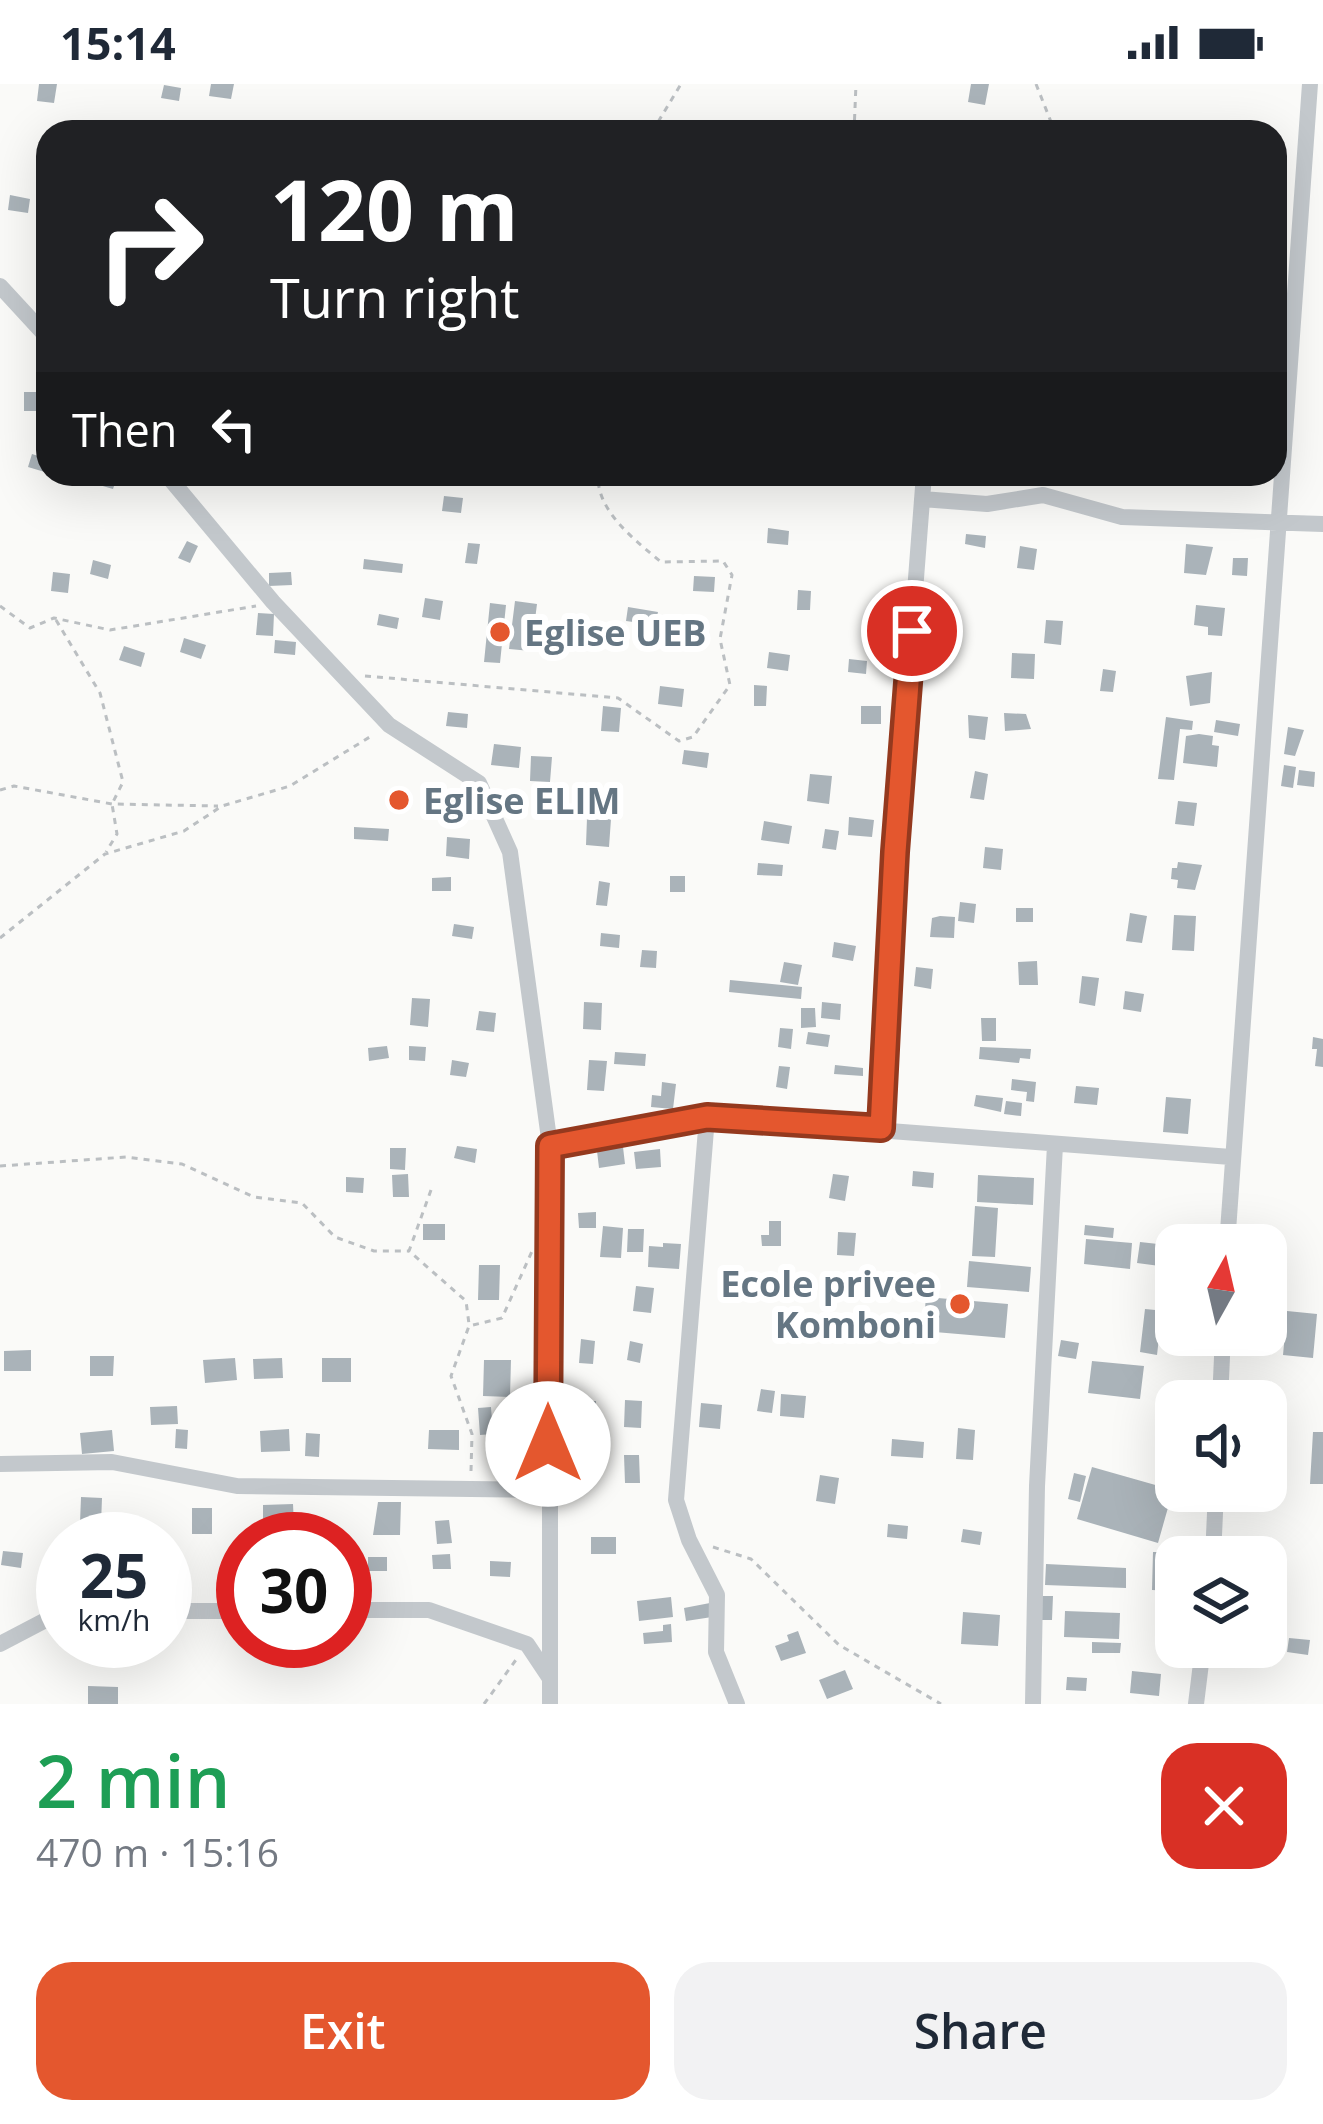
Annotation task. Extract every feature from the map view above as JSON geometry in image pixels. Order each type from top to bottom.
[{"type":"street","points":[[1287,420],[1310,84]]},
{"type":"street","points":[[0,286],[36,325]]},
{"type":"street","points":[[176,486],[273,602],[389,725],[479,783],[510,852],[550,1146],[550,1704]]},
{"type":"street","points":[[881,1128],[895,852],[923,486]]},
{"type":"street","points":[[1228,1224],[1282,486]]},
{"type":"street","points":[[922,499],[987,504],[1042,495],[1122,517],[1323,524]]},
{"type":"street","points":[[550,1146],[707,1117],[1231,1156]]},
{"type":"street","points":[[707,1117],[676,1500],[688,1540],[717,1594],[716,1652],[737,1704]]},
{"type":"street","points":[[1034,1704],[1036,1486],[1055,1144]]},
{"type":"street","points":[[0,1464],[112,1462],[237,1486],[548,1490]]},
{"type":"street","points":[[372,1610],[429,1610],[526,1644],[550,1678]]},
{"type":"street","points":[[0,1644],[36,1625]]},
{"type":"street","points":[[1196,1704],[1200,1668]]},
{"type":"path","points":[[659,120],[681,84]]},
{"type":"path","points":[[854,120],[856,84]]},
{"type":"path","points":[[1036,84],[1050,120]]},
{"type":"path","points":[[339,674],[618,698],[679,741],[693,737],[730,685],[720,638],[732,574],[723,561],[661,562],[623,531],[597,486]]},
{"type":"path","points":[[0,606],[30,628],[54,618],[110,630],[273,602]]},
{"type":"path","points":[[0,938],[105,854],[117,834],[112,805],[123,782],[100,693],[54,618]]},
{"type":"path","points":[[105,854],[184,831],[222,806],[290,785],[389,725]]},
{"type":"path","points":[[0,790],[14,786],[112,805],[222,806]]},
{"type":"path","points":[[0,1166],[126,1157],[182,1164],[254,1197],[302,1204],[335,1237],[374,1251],[409,1251],[466,1301],[469,1326],[451,1376],[472,1434],[471,1488]]},
{"type":"path","points":[[409,1251],[431,1190]]},
{"type":"path","points":[[469,1326],[502,1318],[548,1215]]},
{"type":"path","points":[[688,1540],[751,1559],[839,1645],[941,1704]]},
{"type":"building","points":[[39,84],[57,84],[54,103],[37,101]]},
{"type":"building","points":[[211,84],[234,84],[231,99],[209,96]]},
{"type":"building","points":[[971,84],[989,84],[985,105],[968,102]]},
{"type":"building","points":[[164,85],[181,88],[179,101],[161,98]]},
{"type":"building","points":[[10,195],[30,199],[28,213],[8,210]]},
{"type":"building","points":[[24,392],[36,392],[36,411],[24,411]]},
{"type":"building","points":[[444,496],[463,498],[461,513],[442,511]]},
{"type":"building","points":[[768,528],[789,531],[788,545],[767,543]]},
{"type":"building","points":[[966,534],[986,536],[985,548],[965,544]]},
{"type":"building","points":[[187,541],[198,546],[190,563],[178,558]]},
{"type":"building","points":[[468,543],[480,544],[477,564],[465,563]]},
{"type":"building","points":[[1186,544],[1213,547],[1206,575],[1184,573]]},
{"type":"building","points":[[1020,546],[1037,549],[1034,570],[1017,568]]},
{"type":"building","points":[[1233,558],[1248,558],[1247,576],[1232,575]]},
{"type":"building","points":[[364,559],[403,564],[402,573],[363,569]]},
{"type":"building","points":[[93,560],[111,565],[108,579],[90,574]]},
{"type":"building","points":[[53,572],[70,574],[68,593],[51,591]]},
{"type":"building","points":[[291,572],[292,585],[269,586],[269,573]]},
{"type":"building","points":[[694,576],[715,577],[714,592],[693,591]]},
{"type":"building","points":[[798,590],[811,591],[810,610],[797,610]]},
{"type":"building","points":[[425,598],[443,601],[440,620],[422,617]]},
{"type":"building","points":[[515,601],[537,604],[531,651],[509,649]]},
{"type":"building","points":[[490,603],[506,605],[500,663],[484,662]]},
{"type":"building","points":[[1196,605],[1225,608],[1222,636],[1208,635],[1208,627],[1194,625]]},
{"type":"building","points":[[628,607],[658,612],[655,625],[626,621]]},
{"type":"building","points":[[258,613],[274,614],[273,636],[256,635]]},
{"type":"building","points":[[379,614],[399,618],[397,629],[377,625]]},
{"type":"building","points":[[1046,620],[1063,621],[1061,645],[1044,643]]},
{"type":"building","points":[[184,638],[206,645],[201,659],[180,652]]},
{"type":"building","points":[[275,640],[296,642],[295,655],[274,653]]},
{"type":"building","points":[[124,646],[145,653],[141,667],[119,660]]},
{"type":"building","points":[[769,652],[790,655],[788,671],[767,668]]},
{"type":"building","points":[[1012,653],[1035,654],[1034,679],[1011,678]]},
{"type":"building","points":[[849,659],[867,661],[866,674],[848,672]]},
{"type":"building","points":[[1103,669],[1116,671],[1113,692],[1100,691]]},
{"type":"building","points":[[1212,672],[1210,703],[1190,706],[1186,676]]},
{"type":"building","points":[[754,685],[767,686],[766,706],[754,706]]},
{"type":"building","points":[[660,686],[684,689],[682,707],[658,704]]},
{"type":"building","points":[[603,706],[621,708],[619,732],[601,731]]},
{"type":"building","points":[[861,706],[881,706],[881,724],[861,724]]},
{"type":"building","points":[[448,712],[468,714],[467,728],[446,726]]},
{"type":"building","points":[[1004,713],[1026,714],[1031,729],[1005,731]]},
{"type":"building","points":[[968,715],[988,717],[985,740],[969,738]]},
{"type":"building","points":[[1166,717],[1193,721],[1192,730],[1180,729],[1174,780],[1158,779]]},
{"type":"building","points":[[1216,720],[1240,724],[1238,736],[1214,732]]},
{"type":"building","points":[[1288,727],[1304,730],[1295,756],[1284,754]]},
{"type":"building","points":[[1186,736],[1213,736],[1212,745],[1219,746],[1217,767],[1183,763]]},
{"type":"building","points":[[494,744],[521,747],[519,768],[491,765]]},
{"type":"building","points":[[684,750],[709,753],[707,768],[682,764]]},
{"type":"building","points":[[531,756],[552,757],[550,782],[530,781]]},
{"type":"building","points":[[1284,765],[1296,767],[1293,788],[1281,786]]},
{"type":"building","points":[[1299,770],[1315,772],[1314,787],[1297,785]]},
{"type":"building","points":[[975,771],[988,774],[984,800],[970,798]]},
{"type":"building","points":[[810,774],[832,776],[829,804],[807,801]]},
{"type":"building","points":[[424,792],[447,794],[446,806],[423,804]]},
{"type":"building","points":[[1178,801],[1197,803],[1194,826],[1175,824]]},
{"type":"building","points":[[849,817],[874,820],[872,837],[848,835]]},
{"type":"building","points":[[587,818],[611,819],[609,847],[586,845]]},
{"type":"building","points":[[764,821],[792,826],[789,844],[761,840]]},
{"type":"building","points":[[354,827],[389,829],[388,841],[354,839]]},
{"type":"building","points":[[825,829],[839,831],[836,850],[822,848]]},
{"type":"building","points":[[447,837],[470,839],[469,859],[446,856]]},
{"type":"building","points":[[985,847],[1003,849],[1001,870],[983,868]]},
{"type":"building","points":[[1178,862],[1202,865],[1195,890],[1177,888],[1178,880],[1171,879]]},
{"type":"building","points":[[758,863],[783,865],[782,876],[757,875]]},
{"type":"building","points":[[670,876],[685,876],[685,892],[670,892]]},
{"type":"building","points":[[451,877],[451,891],[432,891],[432,878]]},
{"type":"building","points":[[599,881],[610,883],[607,906],[596,905]]},
{"type":"building","points":[[960,902],[976,904],[974,923],[958,921]]},
{"type":"building","points":[[1016,908],[1033,908],[1033,922],[1016,922]]},
{"type":"building","points":[[1130,913],[1147,916],[1142,943],[1126,941]]},
{"type":"building","points":[[1174,915],[1196,916],[1194,951],[1172,950]]},
{"type":"building","points":[[955,917],[954,938],[930,937],[932,918]]},
{"type":"building","points":[[454,924],[474,927],[472,939],[452,936]]},
{"type":"building","points":[[601,933],[620,935],[619,948],[600,946]]},
{"type":"building","points":[[834,942],[856,946],[853,961],[832,957]]},
{"type":"building","points":[[642,950],[657,951],[656,968],[640,967]]},
{"type":"building","points":[[1037,961],[1038,985],[1019,985],[1018,962]]},
{"type":"building","points":[[784,962],[802,965],[798,985],[780,982]]},
{"type":"building","points":[[916,967],[933,969],[931,989],[914,986]]},
{"type":"building","points":[[1082,976],[1099,978],[1095,1006],[1079,1003]]},
{"type":"building","points":[[730,980],[802,987],[801,999],[729,992]]},
{"type":"building","points":[[1125,991],[1144,994],[1141,1012],[1123,1009]]},
{"type":"building","points":[[412,998],[430,999],[428,1027],[410,1025]]},
{"type":"building","points":[[584,1002],[602,1003],[601,1030],[583,1029]]},
{"type":"building","points":[[822,1002],[841,1004],[840,1020],[821,1018]]},
{"type":"building","points":[[801,1008],[815,1008],[816,1027],[801,1028]]},
{"type":"building","points":[[479,1011],[496,1013],[494,1032],[476,1030]]},
{"type":"building","points":[[981,1018],[996,1018],[996,1041],[982,1041]]},
{"type":"building","points":[[780,1028],[793,1029],[791,1049],[778,1047]]},
{"type":"building","points":[[808,1032],[830,1035],[828,1047],[806,1044]]},
{"type":"building","points":[[1313,1037],[1323,1039],[1323,1067],[1315,1066]]},
{"type":"building","points":[[387,1046],[389,1058],[369,1061],[368,1048]]},
{"type":"building","points":[[409,1046],[426,1047],[425,1061],[409,1060]]},
{"type":"building","points":[[980,1047],[1031,1049],[1030,1059],[1020,1058],[1019,1063],[979,1059]]},
{"type":"building","points":[[615,1052],[646,1054],[645,1066],[614,1064]]},
{"type":"building","points":[[452,1060],[469,1063],[466,1077],[450,1075]]},
{"type":"building","points":[[589,1060],[607,1061],[604,1091],[587,1090]]},
{"type":"building","points":[[835,1065],[863,1068],[863,1076],[834,1074]]},
{"type":"building","points":[[779,1066],[790,1067],[787,1089],[776,1087]]},
{"type":"building","points":[[1012,1079],[1036,1082],[1034,1102],[1026,1101],[1027,1092],[1011,1090]]},
{"type":"building","points":[[662,1082],[676,1084],[673,1109],[651,1107],[652,1095],[661,1096]]},
{"type":"building","points":[[1076,1086],[1099,1088],[1097,1105],[1074,1103]]},
{"type":"building","points":[[976,1095],[1003,1098],[1001,1112],[974,1106]]},
{"type":"building","points":[[1166,1097],[1191,1099],[1188,1134],[1163,1132]]},
{"type":"building","points":[[1006,1101],[1022,1103],[1021,1116],[1004,1114]]},
{"type":"building","points":[[457,1146],[477,1149],[475,1163],[454,1158]]},
{"type":"building","points":[[623,1147],[625,1164],[599,1168],[597,1151]]},
{"type":"building","points":[[390,1148],[406,1148],[405,1170],[390,1169]]},
{"type":"building","points":[[660,1149],[661,1167],[636,1169],[634,1152]]},
{"type":"building","points":[[913,1171],[934,1173],[933,1188],[912,1186]]},
{"type":"building","points":[[408,1174],[409,1197],[393,1197],[392,1175]]},
{"type":"building","points":[[833,1174],[849,1176],[845,1201],[829,1198]]},
{"type":"building","points":[[978,1175],[1034,1178],[1033,1205],[977,1202]]},
{"type":"building","points":[[346,1177],[364,1178],[363,1193],[346,1192]]},
{"type":"building","points":[[975,1206],[998,1208],[995,1257],[972,1256]]},
{"type":"building","points":[[596,1212],[596,1228],[579,1228],[578,1213]]},
{"type":"building","points":[[769,1221],[781,1221],[781,1246],[762,1246],[761,1235],[769,1235]]},
{"type":"building","points":[[423,1224],[445,1224],[445,1240],[423,1240]]},
{"type":"building","points":[[1085,1225],[1114,1228],[1113,1238],[1084,1235]]},
{"type":"building","points":[[603,1226],[623,1228],[621,1258],[600,1257]]},
{"type":"building","points":[[628,1229],[644,1229],[643,1252],[627,1252]]},
{"type":"building","points":[[838,1232],[856,1233],[854,1256],[837,1255]]},
{"type":"building","points":[[1086,1239],[1132,1243],[1130,1269],[1084,1264]]},
{"type":"building","points":[[1140,1242],[1155,1244],[1155,1265],[1137,1263]]},
{"type":"building","points":[[663,1243],[681,1244],[679,1269],[648,1267],[649,1246],[663,1247]]},
{"type":"building","points":[[969,1261],[1031,1267],[1029,1292],[967,1287]]},
{"type":"building","points":[[479,1265],[500,1265],[499,1300],[478,1300]]},
{"type":"building","points":[[730,1276],[751,1277],[750,1290],[729,1288]]},
{"type":"building","points":[[636,1286],[654,1288],[651,1313],[633,1311]]},
{"type":"building","points":[[926,1297],[1008,1304],[1005,1338],[923,1331]]},
{"type":"building","points":[[1145,1309],[1155,1310],[1155,1355],[1140,1352]]},
{"type":"building","points":[[1287,1311],[1317,1314],[1313,1358],[1287,1355]]},
{"type":"building","points":[[581,1339],[595,1341],[593,1364],[579,1363]]},
{"type":"building","points":[[1061,1340],[1079,1343],[1076,1359],[1058,1356]]},
{"type":"building","points":[[630,1341],[643,1344],[640,1363],[627,1360]]},
{"type":"building","points":[[31,1350],[31,1371],[4,1371],[4,1351]]},
{"type":"building","points":[[90,1356],[114,1356],[113,1376],[90,1376]]},
{"type":"building","points":[[235,1358],[237,1380],[205,1383],[203,1360]]},
{"type":"building","points":[[282,1358],[283,1378],[254,1379],[253,1359]]},
{"type":"building","points":[[322,1358],[351,1358],[351,1382],[322,1382]]},
{"type":"building","points":[[484,1360],[511,1360],[510,1397],[483,1396]]},
{"type":"building","points":[[1092,1361],[1144,1366],[1140,1399],[1088,1393]]},
{"type":"building","points":[[761,1389],[775,1391],[772,1413],[757,1411]]},
{"type":"building","points":[[781,1394],[806,1396],[804,1418],[780,1416]]},
{"type":"building","points":[[625,1400],[642,1401],[641,1428],[624,1427]]},
{"type":"building","points":[[580,1401],[596,1401],[596,1429],[580,1429]]},
{"type":"building","points":[[701,1403],[722,1405],[720,1429],[699,1427]]},
{"type":"building","points":[[177,1406],[178,1424],[151,1425],[150,1407]]},
{"type":"building","points":[[491,1407],[493,1434],[480,1435],[478,1408]]},
{"type":"building","points":[[958,1428],[975,1430],[973,1460],[956,1459]]},
{"type":"building","points":[[176,1429],[188,1430],[187,1449],[175,1448]]},
{"type":"building","points":[[289,1429],[290,1451],[261,1452],[260,1431]]},
{"type":"building","points":[[112,1430],[114,1451],[82,1454],[80,1433]]},
{"type":"building","points":[[429,1430],[459,1430],[459,1450],[428,1449]]},
{"type":"building","points":[[1313,1432],[1323,1432],[1323,1484],[1310,1484]]},
{"type":"building","points":[[306,1433],[320,1434],[319,1457],[305,1456]]},
{"type":"building","points":[[892,1439],[924,1442],[923,1458],[891,1456]]},
{"type":"building","points":[[624,1455],[639,1455],[640,1483],[625,1483]]},
{"type":"building","points":[[1092,1467],[1155,1485],[1155,1512],[1167,1512],[1155,1542],[1077,1519]]},
{"type":"building","points":[[1074,1473],[1086,1476],[1080,1502],[1068,1499]]},
{"type":"building","points":[[820,1475],[839,1478],[835,1504],[816,1501]]},
{"type":"building","points":[[81,1497],[102,1498],[101,1512],[80,1512]]},
{"type":"building","points":[[378,1502],[401,1502],[400,1535],[373,1535]]},
{"type":"building","points":[[293,1504],[293,1512],[263,1512],[263,1505]]},
{"type":"building","points":[[192,1508],[212,1508],[212,1534],[192,1534]]},
{"type":"building","points":[[449,1520],[452,1543],[437,1544],[435,1521]]},
{"type":"building","points":[[888,1524],[908,1526],[907,1539],[887,1537]]},
{"type":"building","points":[[963,1529],[982,1532],[980,1545],[961,1542]]},
{"type":"building","points":[[591,1537],[616,1537],[616,1554],[591,1554]]},
{"type":"building","points":[[3,1551],[23,1553],[21,1568],[1,1565]]},
{"type":"building","points":[[1153,1552],[1155,1552],[1155,1590]]},
{"type":"building","points":[[450,1554],[451,1569],[433,1569],[432,1555]]},
{"type":"building","points":[[372,1557],[387,1557],[387,1571],[372,1571]]},
{"type":"building","points":[[490,1561],[511,1562],[510,1577],[490,1576]]},
{"type":"building","points":[[1046,1564],[1126,1568],[1126,1588],[1045,1585]]},
{"type":"building","points":[[1041,1596],[1053,1596],[1052,1620],[1040,1620]]},
{"type":"building","points":[[671,1597],[673,1617],[639,1621],[637,1601]]},
{"type":"building","points":[[710,1603],[712,1617],[686,1621],[684,1608]]},
{"type":"building","points":[[1065,1611],[1120,1613],[1119,1639],[1064,1637]]},
{"type":"building","points":[[963,1612],[1000,1615],[998,1646],[961,1644]]},
{"type":"building","points":[[671,1624],[672,1642],[644,1644],[643,1633],[663,1631],[663,1625]]},
{"type":"building","points":[[798,1631],[806,1653],[781,1661],[775,1646]]},
{"type":"building","points":[[1289,1638],[1310,1640],[1308,1655],[1287,1652]]},
{"type":"building","points":[[1092,1642],[1121,1643],[1120,1653],[1092,1653]]},
{"type":"building","points":[[845,1670],[853,1689],[827,1699],[819,1680]]},
{"type":"building","points":[[1132,1671],[1161,1674],[1159,1696],[1130,1693]]},
{"type":"building","points":[[1067,1677],[1087,1678],[1086,1691],[1066,1690]]},
{"type":"building","points":[[88,1686],[118,1687],[118,1704],[88,1704]]},
{"type":"place","name":"Eglise UEB","points":[[500,632]]},
{"type":"place","name":"Eglise ELIM","points":[[399,800]]},
{"type":"place","name":"Ecole privee Komboni","points":[[960,1304]]},
{"type":"route","points":[[548,1444],[550,1146],[707,1117],[881,1128],[912,631]]}]
